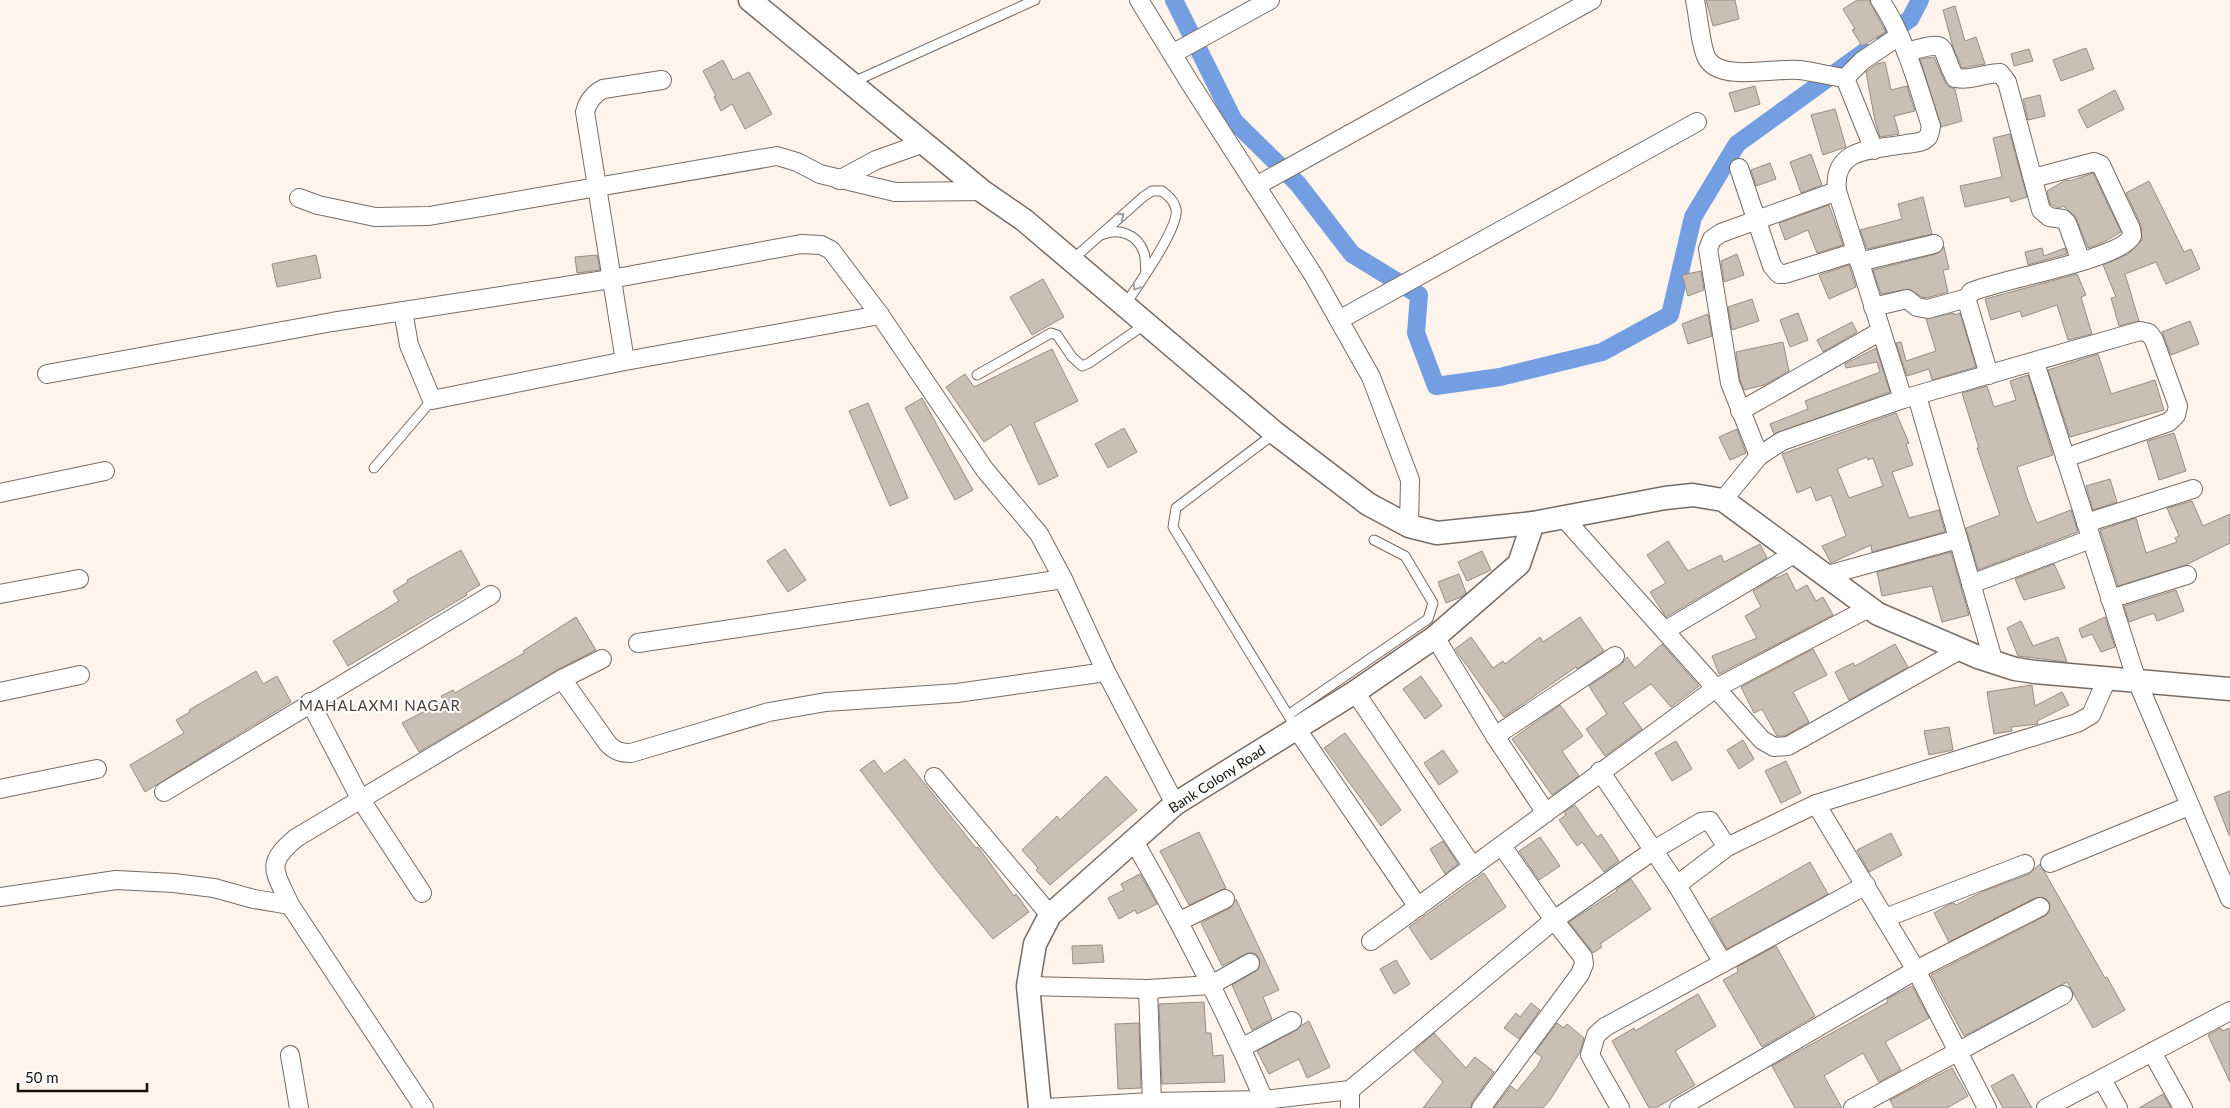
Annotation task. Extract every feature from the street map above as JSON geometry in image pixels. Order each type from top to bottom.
[{"type":"street","points":[[750,0],[982,191],[1024,220],[1275,433],[1368,504],[1408,526],[1437,533],[1533,523],[1665,498],[1693,496],[1723,500],[1869,608],[1893,622],[1994,663],[2035,672],[2230,688]]},
{"type":"street","points":[[1139,0],[1314,276],[1371,377],[1410,480],[1408,526]]},
{"type":"street","points":[[1172,54],[1270,0]]},
{"type":"street","points":[[1256,186],[1592,0]]},
{"type":"street","points":[[1695,0],[1706,58],[1714,68],[1761,73],[1799,70],[1845,78]]},
{"type":"street","points":[[1880,0],[1903,44],[1931,126],[1928,136],[1922,141],[1846,157],[1840,165],[1836,181],[1837,191],[1881,331],[1910,397],[1958,539],[1994,663]]},
{"type":"street","points":[[1845,78],[1862,61],[1903,44],[1941,46],[1946,52],[1956,78],[1964,80],[1989,73],[2000,73],[2007,82],[2041,210],[2049,217],[2063,219],[2067,223],[2081,262]]},
{"type":"street","points":[[1845,78],[1874,150]]},
{"type":"street","points":[[625,361],[585,112],[588,102],[595,93],[603,89],[662,80]]},
{"type":"street","points":[[1339,320],[1697,122]]},
{"type":"street","points":[[839,180],[876,160],[924,143]]},
{"type":"street","points":[[299,198],[318,205],[376,217],[429,216],[777,156],[839,180],[895,192],[982,191]]},
{"type":"street","points":[[1873,307],[1907,299],[1917,307],[1928,309],[1967,298],[1976,289],[2081,262],[2124,245],[2132,236],[2131,229],[2101,164],[2094,162],[2033,178]]},
{"type":"street","points":[[1739,168],[1772,266],[1779,274],[1858,257],[1934,244]]},
{"type":"street","points":[[1759,456],[1730,383],[1708,248],[1712,239],[1721,233],[1837,191]]},
{"type":"street","points":[[47,374],[402,311],[611,278],[809,243],[821,245],[831,250],[880,315],[985,470],[1039,534],[1063,579],[1106,672],[1175,804]]},
{"type":"street","points":[[1967,298],[1989,375]]},
{"type":"street","points":[[402,311],[409,345],[432,400],[625,361],[880,315]]},
{"type":"street","points":[[1740,412],[1881,331]]},
{"type":"street","points":[[1723,500],[1759,456],[1782,440],[1910,397],[2035,363],[2140,331],[2149,333],[2154,340],[2178,406],[2176,415],[2169,422],[2065,458]]},
{"type":"street","points":[[2035,363],[2137,681],[2230,899]]},
{"type":"street","points":[[0,493],[105,472]]},
{"type":"street","points":[[1971,584],[2089,531],[2193,489]]},
{"type":"street","points":[[1564,518],[1666,630],[1762,740],[1774,747],[1788,746],[1960,650]]},
{"type":"street","name":"Bank Colony Road","points":[[1040,1108],[1028,986],[1035,944],[1050,915],[1175,804],[1292,722],[1355,692],[1435,637],[1519,564],[1533,523]]},
{"type":"street","points":[[1824,576],[1958,539]]},
{"type":"street","points":[[1666,630],[1794,554]]},
{"type":"street","points":[[2110,599],[2187,575]]},
{"type":"street","points":[[0,594],[79,579]]},
{"type":"street","points":[[638,643],[1063,579]]},
{"type":"street","points":[[164,792],[310,702],[491,595]]},
{"type":"street","points":[[1371,941],[1502,846],[1600,771],[1716,688],[1869,608]]},
{"type":"street","points":[[1435,637],[1495,736],[1546,813]]},
{"type":"street","points":[[1495,736],[1615,656]]},
{"type":"street","points":[[424,1108],[290,905],[276,873],[274,862],[280,852],[296,838],[562,679],[602,659]]},
{"type":"street","points":[[562,679],[608,744],[614,750],[622,753],[631,753],[770,712],[826,702],[957,693],[1106,672]]},
{"type":"street","points":[[0,692],[80,674]]},
{"type":"street","points":[[1677,885],[1728,847],[1816,804],[2077,723],[2091,715],[2107,679]]},
{"type":"street","points":[[1355,692],[1473,867]]},
{"type":"street","points":[[310,702],[361,800],[422,893]]},
{"type":"street","points":[[1292,722],[1418,907]]},
{"type":"street","points":[[0,789],[97,769]]},
{"type":"street","points":[[1600,771],[1677,885],[1723,963]]},
{"type":"street","points":[[934,777],[1050,915]]},
{"type":"street","points":[[1816,804],[1916,970],[1987,1108]]},
{"type":"street","points":[[2050,863],[2189,806]]},
{"type":"street","points":[[1046,1108],[1152,1102],[1180,1105],[1272,1102],[1350,1090],[1554,920],[1654,850],[1701,822],[1710,821],[1728,847]]},
{"type":"street","points":[[1134,841],[1180,922],[1242,1048],[1272,1102]]},
{"type":"street","points":[[1481,1108],[1580,974],[1584,964],[1583,957],[1554,920],[1502,846]]},
{"type":"street","points":[[1885,918],[2025,864]]},
{"type":"street","points":[[0,898],[116,880],[174,882],[214,888],[254,899],[290,905]]},
{"type":"street","points":[[1620,1108],[1590,1055],[1596,1035],[1605,1027],[1866,885]]},
{"type":"street","points":[[1180,922],[1224,898]]},
{"type":"street","points":[[1679,1108],[1916,970],[2040,908]]},
{"type":"street","points":[[1028,986],[1148,989],[1211,985],[1250,963]]},
{"type":"street","points":[[1148,989],[1152,1102]]},
{"type":"street","points":[[1853,1108],[2063,995]]},
{"type":"street","points":[[2046,1108],[2230,1011]]},
{"type":"street","points":[[1242,1048],[1292,1021]]},
{"type":"street","points":[[2152,1052],[2183,1108]]},
{"type":"street","points":[[290,1055],[299,1108]]},
{"type":"street","points":[[2102,1079],[2118,1108]]},
{"type":"street","points":[[1350,1090],[1350,1108]]},
{"type":"lane","points":[[851,83],[1035,0]]},
{"type":"lane","points":[[1072,260],[1152,191],[1162,191],[1172,199],[1177,210],[1175,222],[1125,305]]},
{"type":"lane","points":[[1097,237],[1110,231],[1124,232],[1138,241],[1144,254],[1146,273]]},
{"type":"lane","points":[[977,375],[1051,333],[1057,335],[1076,363],[1082,366],[1147,323]]},
{"type":"lane","points":[[374,468],[432,400]]},
{"type":"lane","points":[[1275,433],[1176,508],[1173,527],[1292,722],[1428,618],[1433,603],[1405,556],[1374,540]]},
{"type":"building","points":[[1706,0],[1735,0],[1739,19],[1713,26]]},
{"type":"building","points":[[1857,0],[1869,0],[1886,32],[1862,46],[1852,30],[1855,29],[1843,9]]},
{"type":"building","points":[[1955,6],[1965,41],[1976,37],[1985,64],[1962,68],[1953,47],[1943,10]]},
{"type":"building","points":[[2086,48],[2094,69],[2061,81],[2053,60]]},
{"type":"building","points":[[2029,49],[2033,61],[2014,66],[2011,54]]},
{"type":"building","points":[[1934,57],[1945,82],[1949,87],[1955,89],[1962,121],[1941,127],[1920,59]]},
{"type":"building","points":[[723,60],[733,80],[749,72],[772,114],[745,129],[732,104],[721,111],[714,97],[716,96],[703,71]]},
{"type":"building","points":[[1885,62],[1891,90],[1907,86],[1915,111],[1894,116],[1899,134],[1880,137],[1875,121],[1866,72],[1877,64]]},
{"type":"building","points":[[1755,86],[1760,104],[1735,112],[1729,93]]},
{"type":"building","points":[[2115,90],[2124,109],[2087,128],[2078,110]]},
{"type":"building","points":[[2040,95],[2045,116],[2028,120],[2023,99]]},
{"type":"building","points":[[1835,109],[1846,147],[1823,155],[1811,115]]},
{"type":"building","points":[[2010,134],[2027,197],[2011,202],[2010,197],[1965,207],[1960,186],[2002,177],[1993,138]]},
{"type":"building","points":[[1811,154],[1822,185],[1801,193],[1790,162]]},
{"type":"building","points":[[1770,163],[1776,179],[1756,186],[1751,170]]},
{"type":"building","points":[[2093,173],[2121,232],[2102,243],[2088,248],[2075,216],[2063,206],[2059,208],[2050,204],[2047,191],[2064,181],[2070,181]]},
{"type":"building","points":[[2149,181],[2184,252],[2191,249],[2200,269],[2166,284],[2156,262],[2125,274],[2139,321],[2119,326],[2111,298],[2116,297],[2103,265],[2128,254],[2142,240],[2141,225],[2126,193]]},
{"type":"building","points":[[1923,197],[1932,234],[1867,249],[1860,230],[1902,219],[1898,204]]},
{"type":"building","points":[[1829,205],[1843,245],[1817,253],[1808,230],[1785,240],[1779,223]]},
{"type":"building","points":[[1944,247],[1949,269],[1943,270],[1948,292],[1927,298],[1909,289],[1881,294],[1873,270],[1936,254]]},
{"type":"building","points":[[2042,248],[2044,256],[2065,248],[2067,254],[2028,265],[2025,252]]},
{"type":"building","points":[[1737,254],[1744,275],[1724,282],[1721,261]]},
{"type":"building","points":[[316,255],[321,278],[277,287],[272,264]]},
{"type":"building","points":[[597,255],[600,270],[577,273],[575,257]]},
{"type":"building","points":[[1849,265],[1856,287],[1829,299],[1819,275]]},
{"type":"building","points":[[1701,271],[1704,290],[1688,296],[1682,275]]},
{"type":"building","points":[[2077,274],[2086,295],[2081,297],[2092,334],[2068,340],[2057,305],[2022,317],[2020,311],[1991,320],[1985,299]]},
{"type":"building","points":[[1043,279],[1064,317],[1032,335],[1010,297]]},
{"type":"building","points":[[1752,299],[1759,321],[1732,330],[1728,307]]},
{"type":"building","points":[[1798,313],[1808,340],[1790,347],[1780,320]]},
{"type":"building","points":[[1954,313],[1954,315],[1960,313],[1976,367],[1932,380],[1929,369],[1907,376],[1896,343],[1901,342],[1906,361],[1936,351],[1926,319]]},
{"type":"building","points":[[1708,314],[1712,336],[1688,344],[1682,324]]},
{"type":"building","points":[[2190,321],[2199,344],[2171,355],[2162,332]]},
{"type":"building","points":[[1852,322],[1857,332],[1823,352],[1817,340]]},
{"type":"building","points":[[1783,342],[1789,371],[1764,385],[1744,390],[1740,380],[1736,352]]},
{"type":"building","points":[[1876,348],[1890,392],[1774,434],[1770,424],[1808,409],[1805,401],[1880,372],[1877,362],[1846,368],[1845,364]]},
{"type":"building","points":[[1052,349],[1078,401],[1034,423],[1058,476],[1039,485],[1011,424],[984,442],[946,387],[965,374],[974,387]]},
{"type":"building","points":[[2098,354],[2111,394],[2155,380],[2164,410],[2070,437],[2048,370]]},
{"type":"building","points":[[2028,375],[2053,455],[2017,467],[2037,523],[2071,510],[2078,532],[1978,570],[1966,528],[2000,515],[1977,448],[1979,448],[1962,393],[1987,386],[1994,407],[2016,400],[2010,381]]},
{"type":"building","points":[[922,398],[973,490],[955,500],[905,408]]},
{"type":"building","points":[[868,403],[908,498],[890,506],[849,411]]},
{"type":"building","points":[[1896,413],[1909,443],[1906,444],[1913,465],[1892,472],[1909,518],[1939,510],[1945,532],[1872,552],[1871,545],[1831,563],[1822,546],[1846,536],[1831,495],[1816,501],[1811,487],[1797,493],[1782,454]],"holes":[[[1867,457],[1868,460],[1873,458],[1883,486],[1849,498],[1837,469]]]},
{"type":"building","points":[[1124,428],[1137,452],[1108,468],[1095,444]]},
{"type":"building","points":[[1737,429],[1746,453],[1730,460],[1719,437]]},
{"type":"building","points":[[2174,433],[2186,471],[2159,480],[2147,441]]},
{"type":"building","points":[[2110,479],[2117,502],[2093,510],[2086,486]]},
{"type":"building","points":[[2192,501],[2203,526],[2230,514],[2230,543],[2186,565],[2118,586],[2100,530],[2136,518],[2146,553],[2177,542],[2175,538],[2179,536],[2167,508]]},
{"type":"building","points":[[1668,541],[1688,571],[1721,555],[1724,562],[1760,544],[1767,558],[1666,617],[1650,592],[1666,583],[1647,555]]},
{"type":"building","points":[[785,549],[806,580],[788,592],[767,561]]},
{"type":"building","points":[[461,550],[480,585],[466,593],[467,595],[348,666],[333,641],[399,601],[393,591],[408,582],[407,580]]},
{"type":"building","points":[[1482,551],[1491,570],[1467,581],[1458,562]]},
{"type":"building","points":[[1951,552],[1969,615],[1942,622],[1932,586],[1882,596],[1877,572]]},
{"type":"building","points":[[2054,564],[2065,588],[2024,600],[2015,579]]},
{"type":"building","points":[[1787,573],[1796,591],[1807,585],[1816,601],[1823,597],[1833,615],[1719,674],[1712,656],[1757,638],[1745,616],[1761,607],[1753,591],[1776,577]]},
{"type":"building","points":[[1459,574],[1466,593],[1446,603],[1438,582]]},
{"type":"building","points":[[2176,590],[2184,611],[2157,621],[2154,613],[2129,622],[2124,606]]},
{"type":"building","points":[[576,617],[596,650],[557,670],[419,752],[402,723],[444,701],[441,696],[453,690],[455,693],[524,653],[523,651]]},
{"type":"building","points":[[1580,617],[1604,651],[1577,669],[1576,667],[1504,717],[1455,649],[1471,637],[1493,668],[1503,661],[1505,664],[1540,637],[1543,642]]},
{"type":"building","points":[[2105,617],[2115,647],[2101,652],[2092,634],[2082,638],[2079,629]]},
{"type":"building","points":[[2021,621],[2033,646],[2058,637],[2067,662],[2018,656],[2007,628]]},
{"type":"building","points":[[1662,644],[1699,686],[1671,707],[1651,684],[1623,703],[1642,729],[1605,756],[1586,729],[1607,714],[1589,686],[1621,665],[1627,657],[1635,668]]},
{"type":"building","points":[[1895,644],[1908,667],[1849,700],[1835,672],[1853,663],[1855,666]]},
{"type":"building","points":[[1813,649],[1827,675],[1793,692],[1809,722],[1785,736],[1777,736],[1762,709],[1754,713],[1741,687]]},
{"type":"building","points":[[256,671],[263,684],[277,676],[291,702],[145,792],[130,765],[184,733],[176,720],[190,712],[189,710]]},
{"type":"building","points":[[1421,676],[1442,706],[1425,719],[1403,689]]},
{"type":"building","points":[[2032,685],[2035,706],[2062,692],[2069,705],[2037,721],[2038,724],[2011,727],[2012,731],[1994,734],[1987,692]]},
{"type":"building","points":[[1560,705],[1583,736],[1562,751],[1579,776],[1552,795],[1512,739]]},
{"type":"building","points":[[1949,727],[1953,750],[1929,755],[1924,731]]},
{"type":"building","points":[[1345,733],[1401,810],[1381,826],[1324,748]]},
{"type":"building","points":[[1743,740],[1754,759],[1739,769],[1727,750]]},
{"type":"building","points":[[1676,741],[1692,769],[1672,781],[1655,753]]},
{"type":"building","points":[[1443,750],[1458,772],[1439,785],[1424,763]]},
{"type":"building","points":[[905,759],[976,848],[978,847],[1014,896],[1016,894],[1029,912],[993,939],[938,872],[860,770],[874,760],[884,774]]},
{"type":"building","points":[[1786,761],[1801,793],[1781,803],[1765,771]]},
{"type":"building","points":[[1106,776],[1137,810],[1050,885],[1036,870],[1038,868],[1022,850],[1057,816],[1060,820]]},
{"type":"building","points":[[2230,791],[2230,835],[2229,835],[2214,797]]},
{"type":"building","points":[[1575,805],[1597,837],[1601,834],[1619,861],[1604,872],[1582,842],[1577,846],[1559,820],[1566,815],[1564,812]]},
{"type":"building","points":[[1199,832],[1226,888],[1189,905],[1160,851]]},
{"type":"building","points":[[1891,833],[1902,855],[1869,872],[1857,850]]},
{"type":"building","points":[[1540,837],[1560,866],[1539,880],[1519,851]]},
{"type":"building","points":[[1443,841],[1458,864],[1445,874],[1430,849]]},
{"type":"building","points":[[1810,862],[1828,894],[1727,949],[1710,919]]},
{"type":"building","points":[[2040,864],[2125,1010],[2093,1028],[2067,982],[1964,1036],[1931,975],[2045,916],[2049,912],[2050,903],[2045,898],[2035,898],[1949,942],[1934,913],[1952,903],[1956,905],[1984,891],[2029,874]]},
{"type":"building","points":[[1484,873],[1506,907],[1431,960],[1409,927]]},
{"type":"building","points":[[1140,874],[1157,904],[1137,914],[1135,910],[1119,919],[1108,898],[1124,890],[1121,884]]},
{"type":"building","points":[[1631,879],[1651,909],[1600,944],[1602,947],[1593,953],[1569,922],[1617,891]]},
{"type":"building","points":[[1236,899],[1279,990],[1263,997],[1272,1019],[1252,1030],[1232,985],[1259,969],[1259,958],[1256,954],[1250,952],[1222,966],[1201,923],[1230,908]]},
{"type":"building","points":[[1102,945],[1104,962],[1073,964],[1072,946]]},
{"type":"building","points":[[1776,946],[1815,1016],[1762,1047],[1723,980],[1738,972],[1737,967]]},
{"type":"building","points":[[1396,960],[1410,984],[1394,994],[1380,969]]},
{"type":"building","points":[[1912,986],[1929,1018],[1885,1042],[1901,1070],[1879,1082],[1863,1053],[1824,1076],[1842,1108],[1795,1108],[1772,1066],[1888,1002],[1887,999]]},
{"type":"building","points":[[1698,994],[1716,1026],[1675,1051],[1695,1085],[1656,1108],[1649,1108],[1612,1041],[1634,1028],[1635,1031]]},
{"type":"building","points":[[1204,1002],[1206,1033],[1211,1033],[1213,1056],[1223,1055],[1225,1082],[1162,1084],[1159,1004]]},
{"type":"building","points":[[1531,1003],[1540,1010],[1519,1039],[1504,1028],[1516,1013],[1520,1017]]},
{"type":"building","points":[[1309,1021],[1330,1067],[1307,1078],[1299,1059],[1269,1074],[1257,1051],[1297,1030]]},
{"type":"building","points":[[1139,1023],[1141,1088],[1118,1089],[1115,1024]]},
{"type":"building","points":[[1557,1023],[1564,1028],[1567,1024],[1584,1038],[1580,1052],[1550,1100],[1543,1108],[1494,1108],[1511,1086],[1517,1091],[1538,1065],[1542,1057],[1535,1052]]},
{"type":"building","points":[[2221,1028],[2222,1031],[2230,1028],[2230,1082],[2208,1035]]},
{"type":"building","points":[[1434,1033],[1466,1068],[1475,1057],[1494,1072],[1472,1102],[1471,1108],[1423,1108],[1443,1082],[1414,1051]]},
{"type":"building","points":[[1952,1068],[1968,1096],[1947,1108],[1894,1108],[1890,1100]]},
{"type":"building","points":[[2013,1074],[2032,1108],[2003,1108],[1991,1086]]},
{"type":"building","points":[[2163,1094],[2171,1108],[2139,1108]]},
{"type":"waterway","points":[[1174,0],[1234,121],[1298,184],[1352,254],[1419,295],[1416,333],[1436,386],[1500,377],[1602,352],[1670,315],[1693,217],[1737,144],[1864,52]]},
{"type":"waterway","points":[[1885,37],[1910,19],[1920,0]]},
{"type":"district","name":"MAHALAXMI NAGAR","points":[[380,706]]}]
